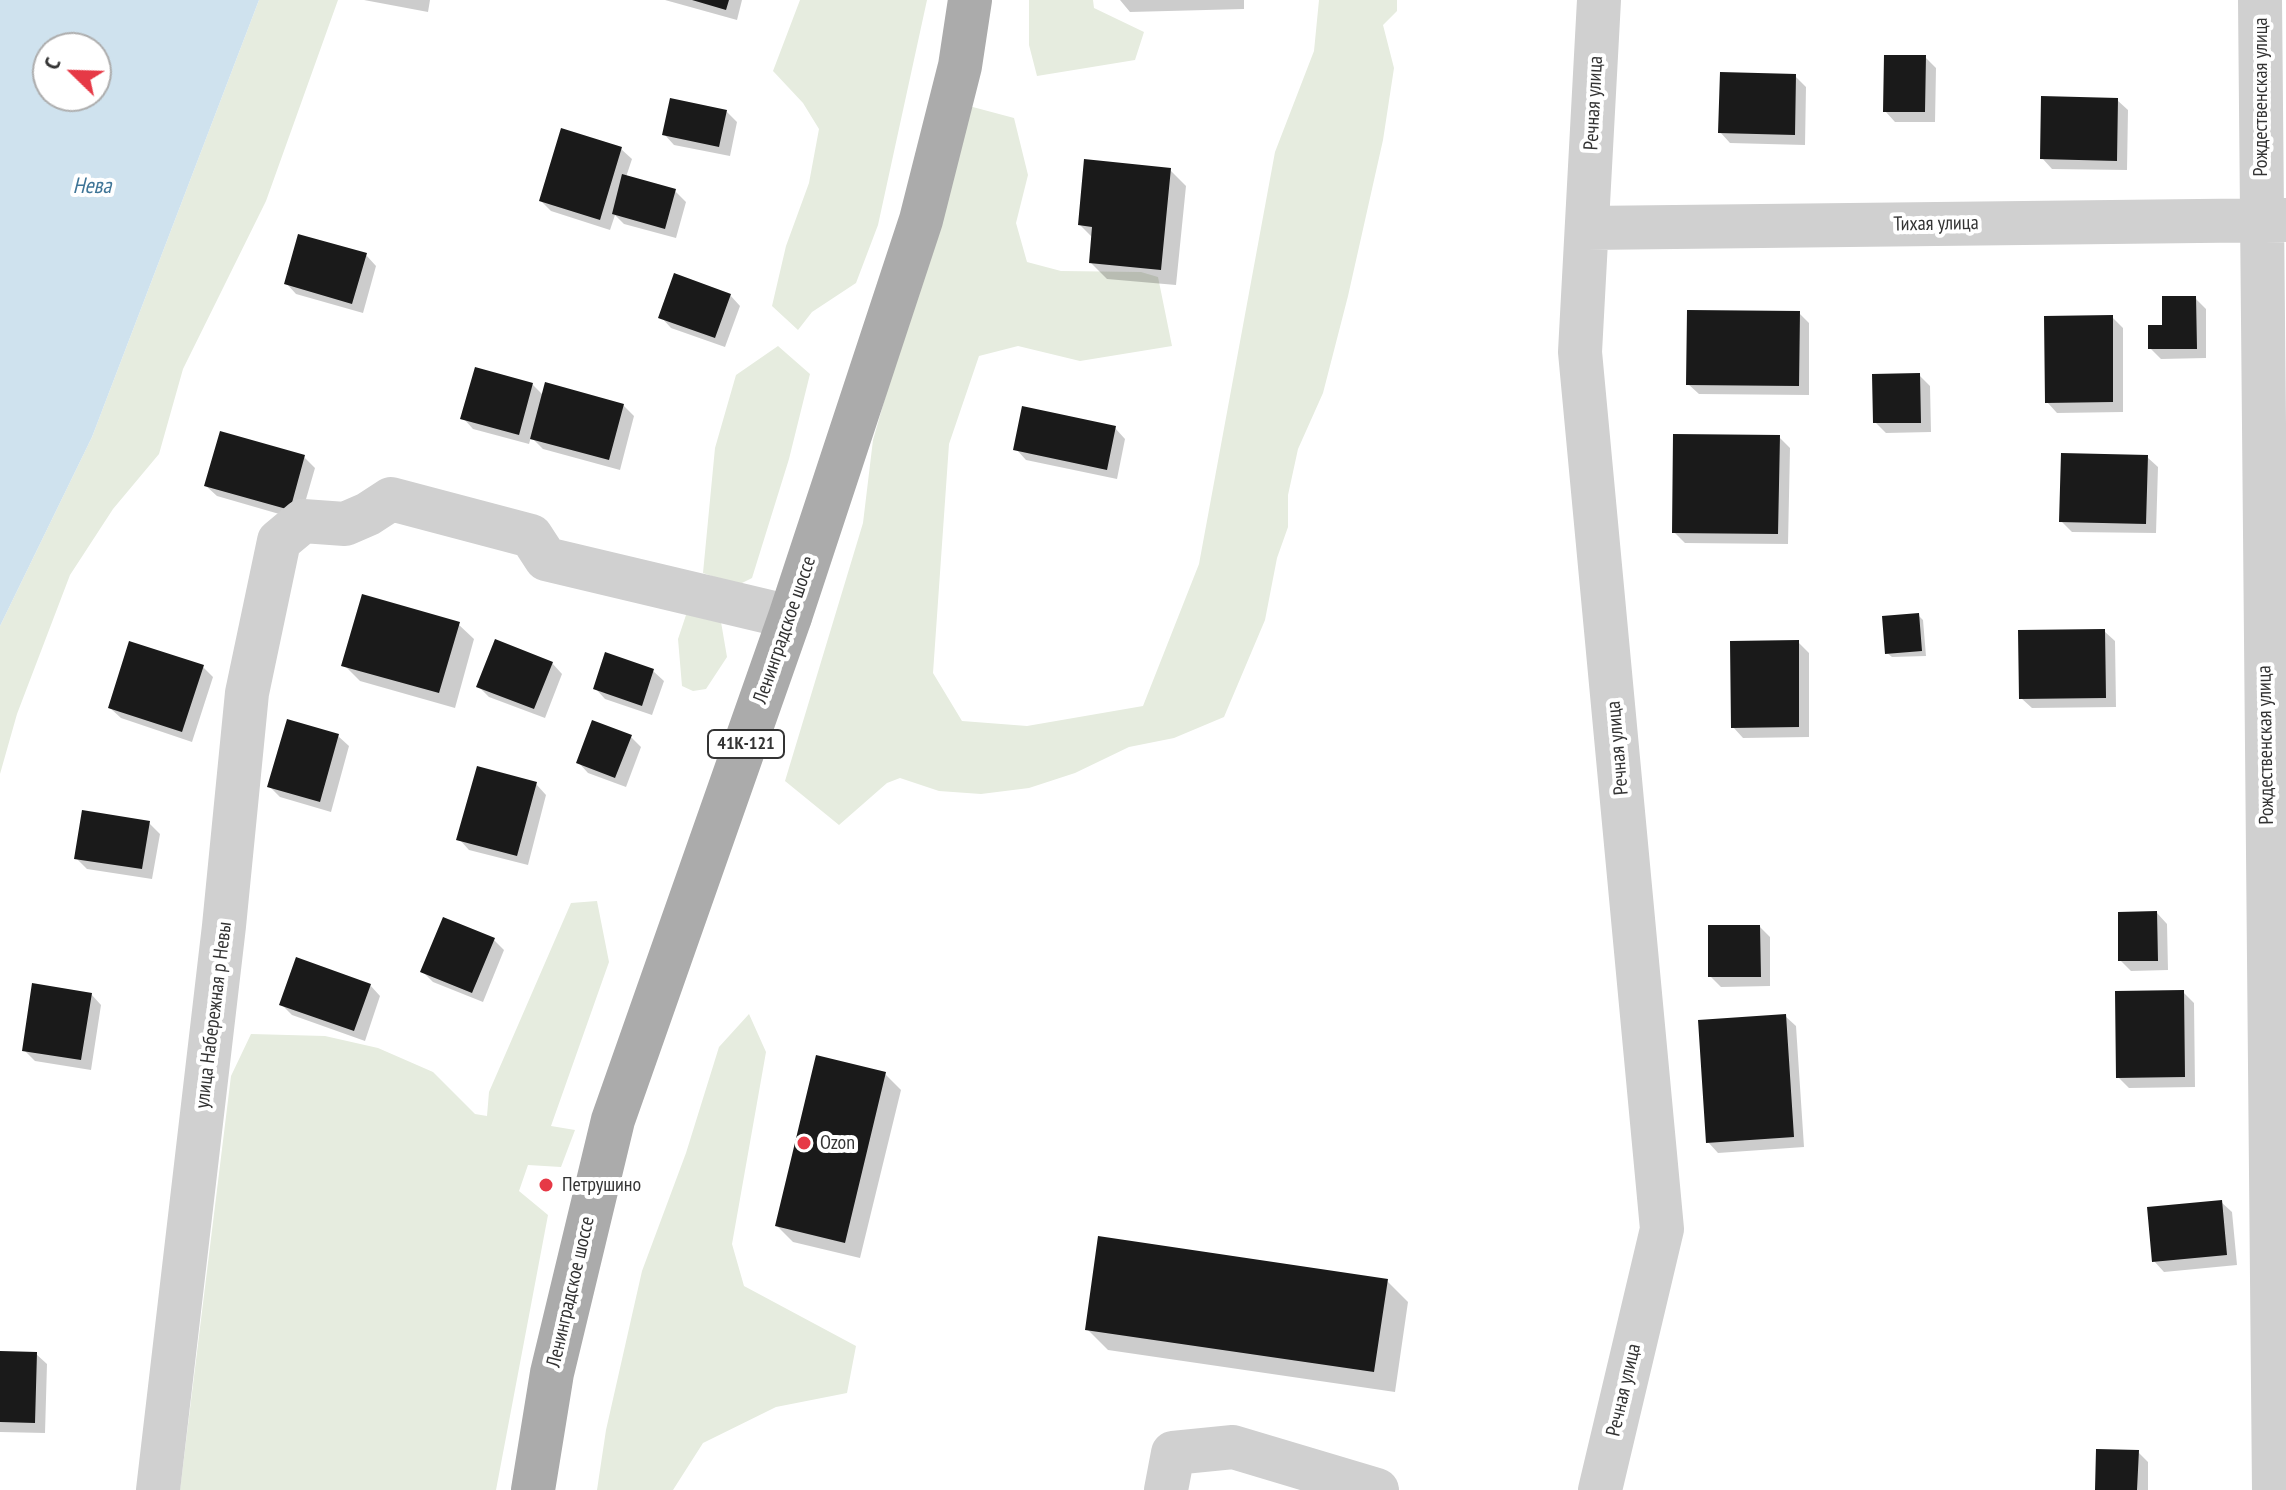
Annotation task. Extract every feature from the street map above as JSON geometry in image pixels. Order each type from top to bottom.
[{"type":"main road","name":"Ленинградское шоссе","points":[[533,1490],[552,1373],[613,1120],[790,617],[921,220],[960,66],[970,0]]},
{"type":"street","name":"Речная улица","points":[[1599,0],[1580,352],[1662,1229],[1600,1490]]},
{"type":"street","name":"Рождественская улица","points":[[2260,0],[2274,220],[2278,1487]]},
{"type":"street","name":"Тихая улица","points":[[1587,228],[2274,220]]},
{"type":"street","name":"улица Набережная р Невы","points":[[158,1490],[224,926],[247,693],[279,541],[303,521],[345,524],[391,499],[531,536],[546,559],[790,617]]},
{"type":"street","points":[[1166,1490],[1173,1453],[1233,1447],[1302,1478],[1377,1490]]},
{"type":"shaded area","points":[[259,0],[338,0],[266,201],[183,369],[159,454],[113,509],[70,575],[17,714],[0,774],[0,626],[92,437]]},
{"type":"shaded area","points":[[800,0],[927,0],[878,225],[856,283],[812,312],[798,330],[772,306],[786,246],[809,183],[819,129],[803,103],[773,71]]},
{"type":"shaded area","points":[[1029,0],[1093,0],[1094,8],[1144,32],[1135,60],[1037,76],[1029,45]]},
{"type":"shaded area","points":[[1319,0],[1397,0],[1397,11],[1383,25],[1394,68],[1383,140],[1348,296],[1323,393],[1298,449],[1288,495],[1288,527],[1277,558],[1265,620],[1224,717],[1174,738],[1129,747],[1075,773],[1029,788],[981,794],[939,791],[900,778],[887,783],[839,825],[785,781],[863,523],[873,440],[969,106],[1014,118],[1028,175],[1016,223],[1027,262],[1061,271],[1141,272],[1158,277],[1172,346],[1080,361],[1018,346],[979,356],[949,444],[933,673],[962,721],[1027,726],[1143,706],[1199,564],[1275,152],[1314,51]]},
{"type":"shaded area","points":[[778,346],[810,374],[789,459],[752,578],[738,585],[703,573],[715,448],[736,375]]},
{"type":"shaded area","points":[[686,615],[720,616],[727,657],[706,689],[693,691],[682,686],[678,639]]},
{"type":"shaded area","points":[[597,901],[609,962],[551,1126],[575,1130],[561,1167],[528,1165],[519,1191],[548,1215],[496,1490],[180,1490],[231,1076],[251,1034],[325,1036],[378,1048],[433,1072],[475,1114],[487,1116],[489,1092],[571,903]]},
{"type":"shaded area","points":[[749,1014],[766,1052],[732,1244],[744,1286],[856,1346],[847,1393],[776,1407],[703,1443],[673,1490],[597,1490],[606,1430],[642,1271],[686,1153],[719,1047]]},
{"type":"water","name":"Нева","points":[[0,0],[259,0],[92,437],[0,626]]},
{"type":"building","points":[[692,0],[729,0],[726,10]]},
{"type":"building","points":[[1884,55],[1926,55],[1925,112],[1883,112]]},
{"type":"building","points":[[1720,72],[1796,74],[1795,135],[1718,133]]},
{"type":"building","points":[[2041,96],[2118,98],[2117,161],[2040,159]]},
{"type":"building","points":[[670,98],[727,110],[719,147],[662,135]]},
{"type":"building","points":[[561,128],[622,147],[600,220],[539,201]]},
{"type":"building","points":[[1084,159],[1171,168],[1161,270],[1089,263],[1092,227],[1078,225]]},
{"type":"building","points":[[622,174],[676,189],[665,229],[612,214]]},
{"type":"building","points":[[298,234],[367,253],[352,304],[284,284]]},
{"type":"building","points":[[674,273],[731,294],[715,338],[658,318]]},
{"type":"building","points":[[2162,296],[2196,296],[2197,349],[2148,349],[2148,325],[2162,325]]},
{"type":"building","points":[[1687,310],[1800,311],[1799,386],[1686,385]]},
{"type":"building","points":[[2113,315],[2113,402],[2045,403],[2044,316]]},
{"type":"building","points":[[475,367],[533,383],[519,435],[460,419]]},
{"type":"building","points":[[1920,373],[1921,423],[1873,423],[1872,374]]},
{"type":"building","points":[[545,382],[624,404],[609,460],[530,439]]},
{"type":"building","points":[[1022,406],[1116,426],[1107,470],[1013,450]]},
{"type":"building","points":[[220,431],[305,455],[290,510],[204,486]]},
{"type":"building","points":[[1673,434],[1780,435],[1778,534],[1672,533]]},
{"type":"building","points":[[2061,453],[2148,455],[2146,524],[2059,522]]},
{"type":"building","points":[[362,594],[460,622],[439,693],[341,666]]},
{"type":"building","points":[[1919,613],[1922,651],[1885,654],[1882,616]]},
{"type":"building","points":[[2105,629],[2106,698],[2019,699],[2018,630]]},
{"type":"building","points":[[495,639],[553,662],[534,709],[476,687]]},
{"type":"building","points":[[1799,640],[1799,727],[1731,728],[1730,641]]},
{"type":"building","points":[[129,641],[204,665],[182,732],[108,708]]},
{"type":"building","points":[[605,652],[654,669],[642,706],[593,689]]},
{"type":"building","points":[[287,719],[339,734],[320,802],[267,787]]},
{"type":"building","points":[[592,720],[632,735],[615,778],[576,763]]},
{"type":"building","points":[[477,766],[537,782],[517,856],[456,840]]},
{"type":"building","points":[[82,810],[150,821],[142,869],[74,859]]},
{"type":"building","points":[[2157,911],[2158,961],[2118,961],[2118,912]]},
{"type":"building","points":[[443,917],[495,938],[472,993],[420,972]]},
{"type":"building","points":[[1708,925],[1760,925],[1761,977],[1708,977]]},
{"type":"building","points":[[296,957],[371,984],[354,1031],[279,1005]]},
{"type":"building","points":[[32,983],[92,993],[81,1060],[22,1051]]},
{"type":"building","points":[[2184,990],[2185,1077],[2116,1078],[2115,991]]},
{"type":"building","points":[[1786,1014],[1794,1137],[1706,1143],[1698,1020]]},
{"type":"building","points":[[816,1055],[886,1072],[845,1243],[775,1226]]},
{"type":"building","points":[[2222,1200],[2227,1255],[2152,1262],[2147,1207]]},
{"type":"building","points":[[1098,1236],[1388,1279],[1374,1372],[1085,1330]]},
{"type":"building","points":[[0,1351],[37,1352],[35,1423],[0,1422]]},
{"type":"building","points":[[2096,1449],[2139,1450],[2137,1490],[2095,1490]]},
{"type":"place","name":"Ozon","points":[[804,1143]]},
{"type":"place","name":"Петрушино","points":[[546,1185]]}]
